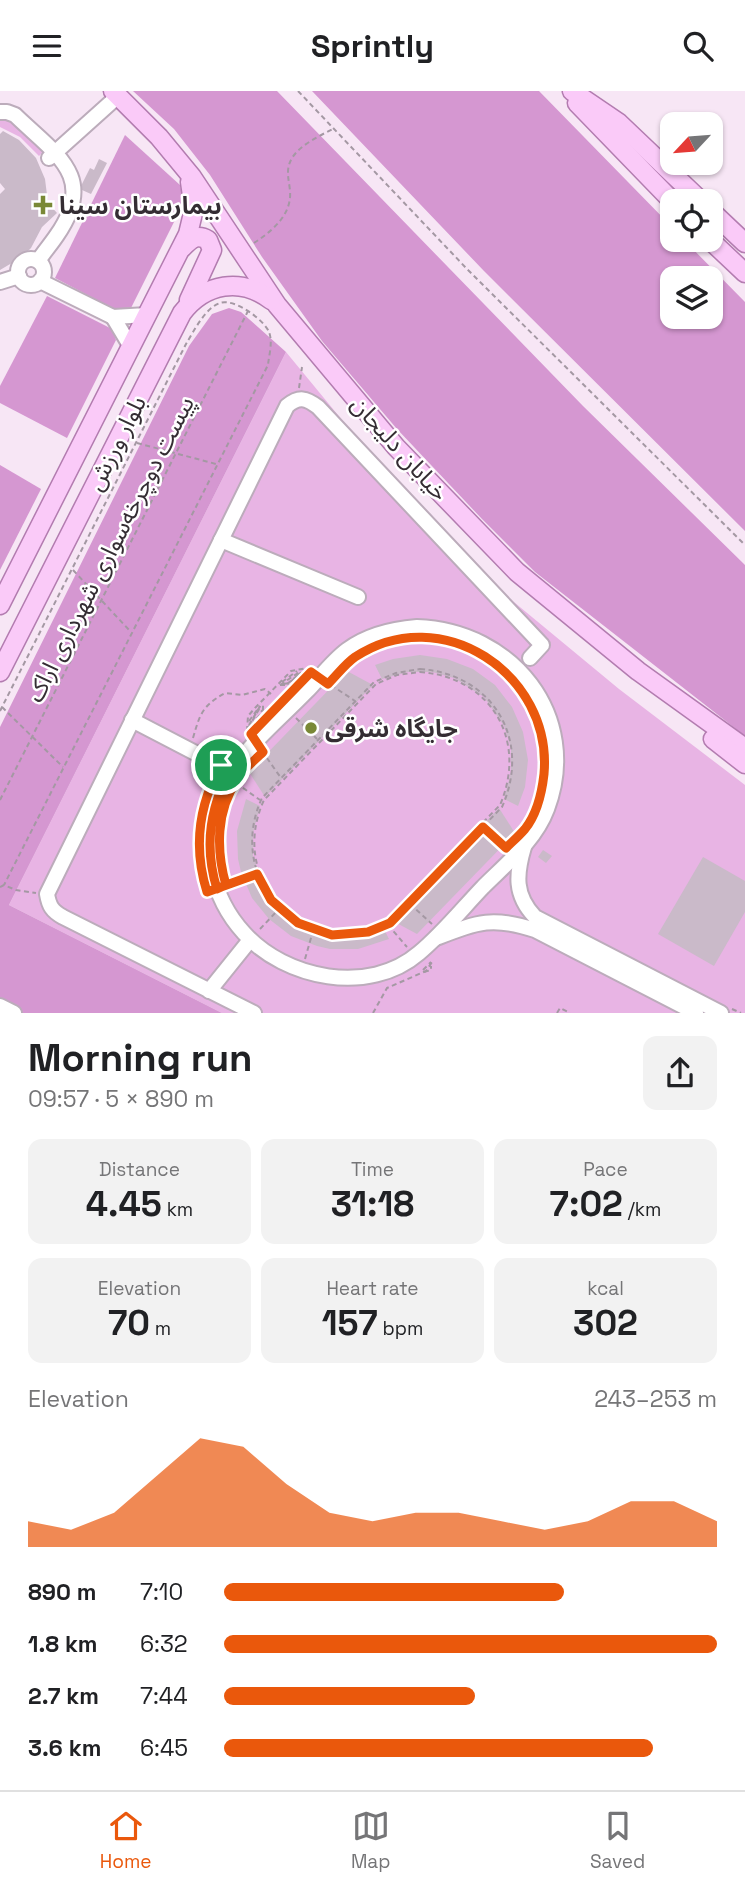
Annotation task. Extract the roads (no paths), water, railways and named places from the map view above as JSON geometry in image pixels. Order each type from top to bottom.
[{"type":"main road","points":[[565,91],[660,189]]},
{"type":"main road","points":[[572,91],[619,123],[688,189]]},
{"type":"main road","name":"خیابان دلیجان","points":[[115,93],[159,137],[183,166],[277,305],[396,447],[517,572],[638,671],[745,748]]},
{"type":"main road","name":"بلوار ورزش","points":[[0,605],[191,226],[193,191],[183,166]]},
{"type":"main road","points":[[723,222],[745,243]]},
{"type":"main road","points":[[181,249],[193,238],[201,237],[208,240],[212,250],[182,313]]},
{"type":"main road","points":[[723,252],[745,272]]},
{"type":"main road","name":"بلوار ورزش","points":[[0,672],[188,305],[203,293],[230,285],[256,290],[277,305]]},
{"type":"main road","points":[[638,671],[679,713],[745,764]]},
{"type":"street","points":[[51,157],[115,93]]},
{"type":"street","points":[[0,112],[15,115],[51,157],[68,169],[74,181],[76,193],[72,207],[58,235],[37,261]]},
{"type":"street","points":[[40,281],[43,268],[37,261],[25,261],[19,268],[19,276],[29,285],[40,281],[113,317],[147,315]]},
{"type":"street","points":[[0,282],[19,276]]},
{"type":"street","points":[[113,317],[131,347]]},
{"type":"street","points":[[254,1013],[54,912],[49,905],[47,894],[288,406],[297,399],[309,400],[542,645],[530,658]]},
{"type":"street","points":[[221,540],[358,597]]},
{"type":"street","points":[[402,628],[433,628],[477,639],[503,655],[524,675],[540,699],[550,725],[555,753],[554,781],[547,808],[534,834],[519,843],[429,935],[419,954],[393,968],[338,978],[310,974],[290,967],[250,940],[223,903],[214,881],[209,844],[212,813],[219,792],[234,777],[257,743],[346,651],[373,636],[402,628]]},
{"type":"street","points":[[132,720],[190,749],[234,777]]},
{"type":"street","points":[[519,843],[516,879],[523,901],[535,917],[725,1010]]},
{"type":"street","points":[[429,935],[474,923],[510,922],[535,930],[696,1013]]},
{"type":"street","points":[[209,991],[250,940]]},
{"type":"street","points":[[0,1006],[14,1013]]},
{"type":"place","name":"بیمارستان سینا","points":[[43,205]]},
{"type":"place","name":"جایگاه شرقی","points":[[311,728]]}]
